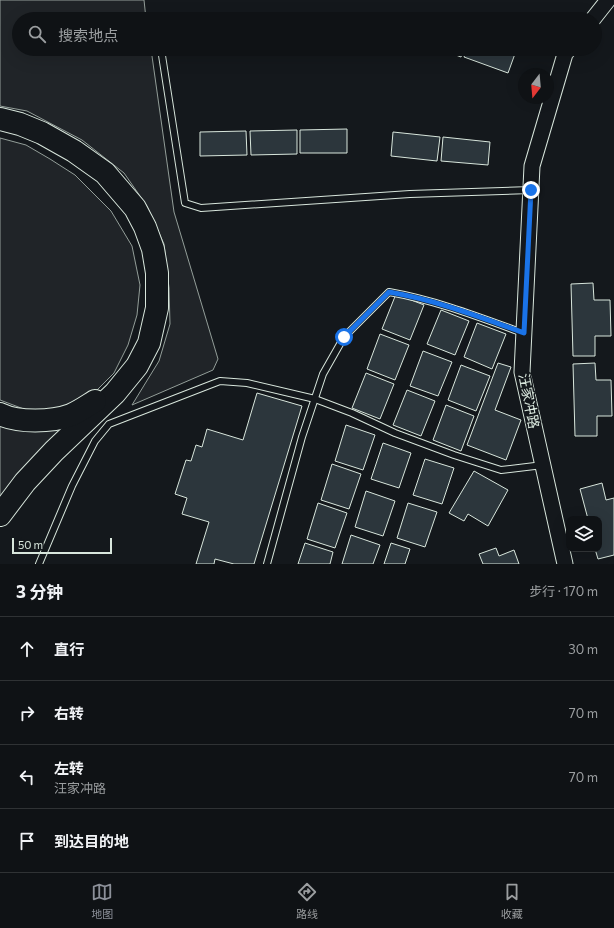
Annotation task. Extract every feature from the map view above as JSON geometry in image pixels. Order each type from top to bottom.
[{"type":"highway","points":[[0,119],[20,124],[42,133],[74,151],[105,173],[135,208],[145,227],[153,249],[157,273],[157,308],[149,343],[137,366],[115,393],[54,451],[25,482],[0,515]]},
{"type":"highway","points":[[0,130],[28,139],[74,162],[96,180],[120,206],[134,229],[144,255],[147,288],[142,327],[134,352],[120,375],[104,394],[86,407],[70,415],[28,421],[0,414]]},
{"type":"street","points":[[599,12],[608,0]]},
{"type":"street","name":"汪家冲路","points":[[564,56],[532,166],[522,372],[565,564]]},
{"type":"lane","points":[[162,56],[185,203],[201,208],[410,194],[531,190]]},
{"type":"lane","points":[[267,564],[302,437],[323,374],[344,337],[389,292],[441,304],[524,333]]},
{"type":"lane","points":[[39,564],[72,486],[95,441],[109,424],[220,381],[247,383],[315,399],[352,413],[395,434],[501,470],[543,466]]},
{"type":"shaded area","points":[[0,0],[144,0],[145,12],[12,12],[12,56],[152,56],[174,212],[218,359],[213,370],[132,405],[159,361],[170,324],[169,288],[164,244],[147,206],[124,173],[82,140],[27,111],[0,106]]},
{"type":"shaded area","points":[[0,138],[26,145],[75,175],[111,211],[132,246],[140,285],[137,315],[128,345],[114,373],[97,390],[78,402],[55,411],[29,411],[0,400]]},
{"type":"shaded area","points":[[77,421],[0,501],[0,422]]},
{"type":"building","points":[[464,56],[514,56],[508,73]]},
{"type":"building","points":[[347,129],[347,153],[300,153],[300,130]]},
{"type":"building","points":[[297,130],[297,154],[251,155],[250,131]]},
{"type":"building","points":[[246,131],[247,155],[200,156],[200,132]]},
{"type":"building","points":[[393,132],[440,137],[437,161],[391,156]]},
{"type":"building","points":[[443,137],[490,142],[488,165],[441,161]]},
{"type":"building","points":[[593,283],[594,300],[610,300],[611,336],[595,336],[595,356],[573,356],[571,284]]},
{"type":"building","points":[[396,294],[424,305],[410,340],[382,329]]},
{"type":"building","points":[[441,310],[469,321],[455,355],[427,344]]},
{"type":"building","points":[[477,323],[506,334],[492,369],[464,357]]},
{"type":"building","points":[[380,334],[409,345],[395,380],[367,369]]},
{"type":"building","points":[[423,351],[452,362],[438,396],[410,386]]},
{"type":"building","points":[[498,363],[511,367],[495,410],[521,420],[506,460],[467,445]]},
{"type":"building","points":[[595,363],[596,380],[611,380],[612,416],[597,416],[597,436],[575,436],[573,364]]},
{"type":"building","points":[[461,365],[490,376],[476,411],[448,400]]},
{"type":"building","points":[[366,373],[394,384],[380,419],[352,408]]},
{"type":"building","points":[[407,390],[435,401],[421,436],[393,425]]},
{"type":"building","points":[[257,393],[302,406],[254,564],[234,564],[215,559],[214,564],[196,564],[209,522],[182,514],[187,498],[175,494],[186,460],[191,461],[196,445],[202,447],[207,429],[243,440]]},
{"type":"building","points":[[446,405],[474,416],[461,451],[433,440]]},
{"type":"building","points":[[346,425],[375,435],[363,470],[335,461]]},
{"type":"building","points":[[383,443],[411,453],[399,488],[371,479]]},
{"type":"building","points":[[425,459],[454,468],[442,504],[413,495]]},
{"type":"building","points":[[332,464],[361,474],[349,509],[321,500]]},
{"type":"building","points":[[474,471],[508,490],[488,526],[468,514],[464,521],[449,513]]},
{"type":"building","points":[[602,483],[606,500],[614,498],[614,555],[598,559],[596,552],[602,552],[602,516],[587,516],[580,489]]},
{"type":"building","points":[[366,491],[395,501],[383,536],[355,527]]},
{"type":"building","points":[[318,503],[347,513],[335,548],[307,539]]},
{"type":"building","points":[[408,503],[437,512],[425,547],[397,538]]},
{"type":"building","points":[[351,535],[380,545],[373,564],[342,564]]},
{"type":"building","points":[[305,543],[333,552],[330,564],[298,564]]},
{"type":"building","points":[[391,543],[410,549],[405,564],[384,564]]},
{"type":"building","points":[[496,548],[499,556],[514,550],[519,564],[483,564],[479,554]]},
{"type":"route","points":[[344,337],[389,292],[441,304],[524,333],[531,190]]}]
